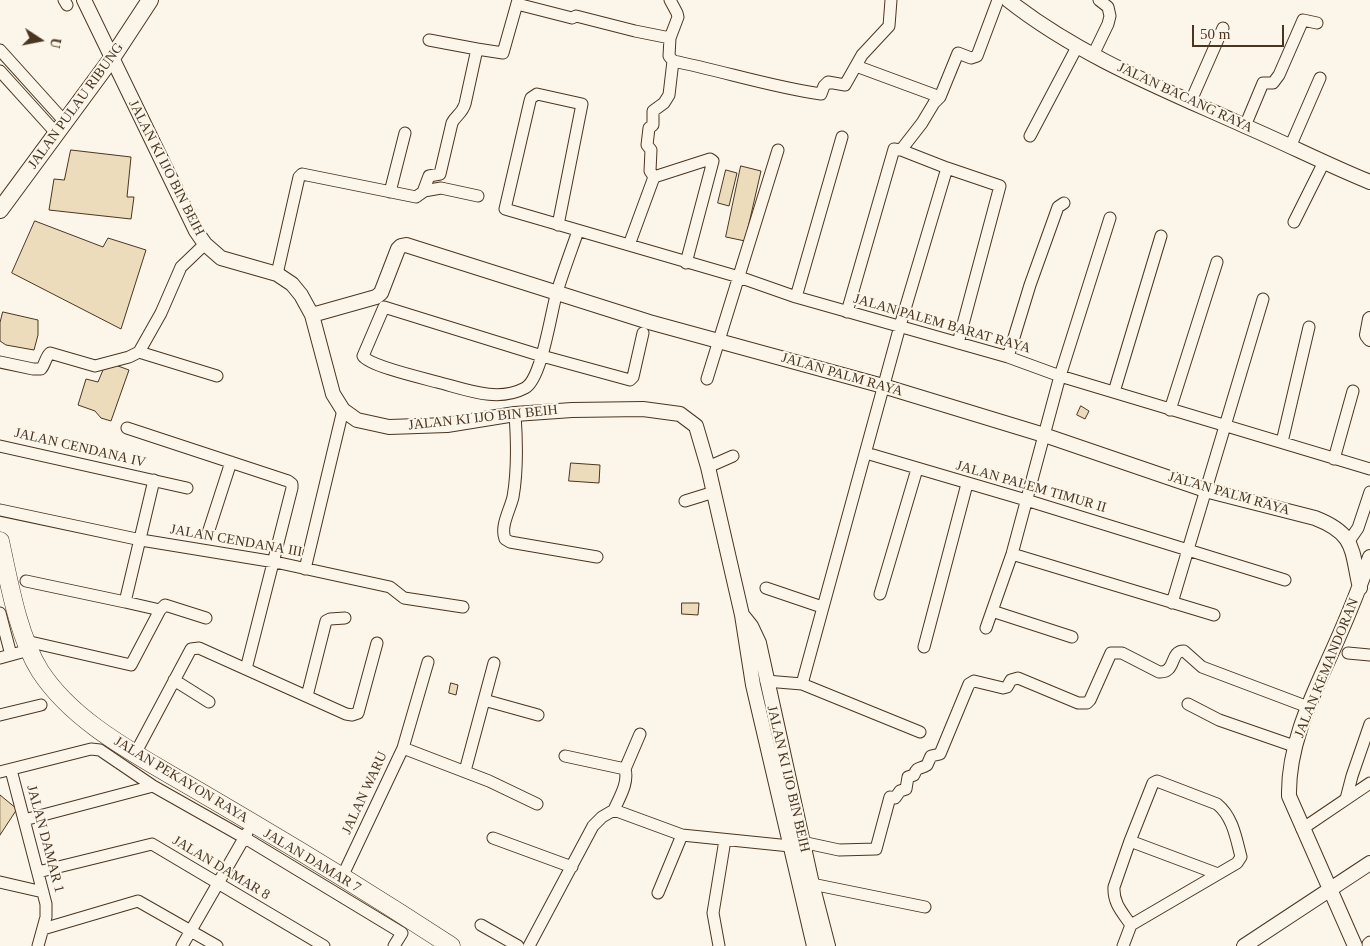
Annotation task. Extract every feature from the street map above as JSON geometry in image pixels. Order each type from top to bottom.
[{"type":"main road","name":"JALAN PULAU RIBUNG","points":[[0,210],[112,58],[150,0]]},
{"type":"main road","name":"JALAN PEKAYON RAYA","points":[[0,541],[15,606],[28,646],[40,671],[57,694],[92,725],[249,831],[342,877],[451,946]]},
{"type":"street","name":"JALAN KI IJO BIN BEIH","points":[[84,0],[196,231],[205,244],[221,258],[277,274],[292,284],[302,295],[312,315],[333,394],[343,410],[357,420],[389,427],[447,425],[516,414],[610,409],[680,414],[696,426],[708,467],[742,615],[753,685],[796,844]]},
{"type":"street","points":[[670,0],[678,13],[678,18],[670,38],[669,56],[673,61],[710,68],[788,89],[821,94],[828,82],[845,84],[850,73],[870,45],[884,33],[888,26],[891,0]]},
{"type":"street","points":[[901,150],[940,97],[958,53],[971,58],[977,56],[998,0]]},
{"type":"street","name":"JALAN BACANG RAYA","points":[[1008,0],[1032,19],[1077,47],[1190,103],[1370,182]]},
{"type":"street","points":[[1093,55],[1110,16],[1108,7],[1099,0]]},
{"type":"street","points":[[429,40],[503,53],[518,2],[572,18],[576,16],[670,38]]},
{"type":"street","points":[[1245,126],[1263,83],[1273,83],[1279,75],[1303,20],[1317,24]]},
{"type":"street","points":[[1190,103],[1223,28]]},
{"type":"street","points":[[1030,136],[1077,47]]},
{"type":"street","points":[[424,191],[429,176],[438,175],[442,171],[450,127],[454,119],[462,112],[465,104],[477,49]]},
{"type":"street","points":[[0,50],[61,128]]},
{"type":"street","points":[[654,177],[650,171],[651,150],[647,145],[648,128],[653,125],[653,111],[664,103],[669,95],[673,61]]},
{"type":"street","points":[[856,66],[940,97]]},
{"type":"street","points":[[0,71],[61,128]]},
{"type":"street","points":[[1290,147],[1320,78]]},
{"type":"street","name":"JALAN PALEM BARAT RAYA","points":[[558,225],[582,104],[540,94],[534,95],[530,102],[505,209],[558,225],[578,231],[629,245],[739,278],[796,297],[1008,357],[1060,376],[1370,469]]},
{"type":"street","points":[[390,192],[405,132]]},
{"type":"street","points":[[796,297],[842,137]]},
{"type":"street","points":[[847,312],[894,149],[901,150],[947,168],[998,184],[1001,189],[958,343]]},
{"type":"street","points":[[708,379],[718,340],[778,150]]},
{"type":"street","points":[[654,177],[710,159],[713,161],[686,262]]},
{"type":"street","points":[[1294,222],[1324,162]]},
{"type":"street","points":[[802,684],[883,386],[947,168]]},
{"type":"street","points":[[277,274],[299,177],[302,174],[416,196],[424,191],[442,188],[478,196]]},
{"type":"street","points":[[629,245],[654,177]]},
{"type":"street","points":[[1008,357],[1030,285],[1057,210],[1059,205],[1064,203]]},
{"type":"street","points":[[986,628],[1012,554],[1060,376],[1110,218]]},
{"type":"street","points":[[578,231],[556,294],[542,356],[532,383],[527,388],[505,395],[483,394],[368,362],[363,356],[384,307],[542,356],[630,380],[633,377],[643,333]]},
{"type":"street","points":[[1114,392],[1161,236]]},
{"type":"street","points":[[0,362],[41,369],[45,358],[50,353],[96,366],[140,352],[161,313],[181,267],[205,244]]},
{"type":"street","name":"JALAN PALM RAYA","points":[[312,315],[381,293],[398,249],[406,245],[649,322],[883,386],[1044,435],[1205,490],[1315,518],[1332,525],[1349,541]]},
{"type":"street","points":[[1170,410],[1217,262]]},
{"type":"street","points":[[1172,603],[1263,299]]},
{"type":"street","points":[[1370,319],[1367,335],[1370,339]]},
{"type":"street","points":[[1282,442],[1309,327]]},
{"type":"street","points":[[140,352],[217,376]]},
{"type":"street","points":[[1334,458],[1352,391]]},
{"type":"street","points":[[305,568],[343,410]]},
{"type":"street","points":[[516,414],[518,450],[516,474],[512,499],[505,522],[503,534],[505,539],[510,542],[597,557]]},
{"type":"street","points":[[127,428],[288,481],[292,484],[275,562],[246,669]]},
{"type":"street","name":"JALAN CENDANA IV","points":[[0,446],[187,488]]},
{"type":"street","name":"JALAN PALEM TIMUR II","points":[[866,453],[1285,580]]},
{"type":"street","points":[[708,467],[733,456]]},
{"type":"street","points":[[208,533],[231,462]]},
{"type":"street","points":[[880,594],[917,468]]},
{"type":"street","name":"JALAN CENDANA IV","points":[[125,602],[154,480]]},
{"type":"street","points":[[924,647],[967,484]]},
{"type":"street","points":[[685,501],[714,492]]},
{"type":"street","points":[[1365,588],[1349,541],[1358,528],[1370,492]]},
{"type":"street","name":"JALAN CENDANA III","points":[[0,510],[141,540],[305,568],[390,587],[404,598],[463,607]]},
{"type":"street","points":[[1012,554],[1214,615]]},
{"type":"street","name":"JALAN KEMANDORAN","points":[[1364,944],[1329,890],[1289,796],[1288,778],[1294,746],[1308,707],[1365,588],[1370,557]]},
{"type":"street","points":[[26,581],[160,610]]},
{"type":"street","points":[[766,588],[822,607]]},
{"type":"street","points":[[0,613],[5,657],[28,646],[131,665],[160,610],[165,605],[206,618]]},
{"type":"street","points":[[992,611],[1072,637]]},
{"type":"street","name":"JALAN KI IJO BIN BEIH","points":[[742,615],[751,626],[759,643],[805,884],[814,946]]},
{"type":"street","points":[[307,696],[326,621],[330,618],[345,618]]},
{"type":"street","points":[[135,754],[191,649],[199,648],[352,715],[358,713],[377,643]]},
{"type":"street","points":[[614,810],[682,835],[725,840],[796,844],[839,850],[876,849],[890,797],[895,798],[900,791],[906,789],[908,777],[914,775],[918,767],[928,765],[931,756],[940,754],[969,684],[974,681],[1003,688],[1007,687],[1011,680],[1018,678],[1083,704],[1090,700],[1111,653],[1122,654],[1159,672],[1164,672],[1168,670],[1177,652],[1181,650],[1202,667],[1308,707]]},
{"type":"street","points":[[1348,654],[1370,655]]},
{"type":"street","points":[[403,748],[428,662]]},
{"type":"street","points":[[465,772],[494,663]]},
{"type":"street","points":[[174,680],[209,702]]},
{"type":"street","points":[[766,681],[802,684],[920,732]]},
{"type":"street","points":[[484,700],[538,715]]},
{"type":"street","points":[[1188,704],[1219,720],[1294,746]]},
{"type":"street","points":[[0,715],[41,705]]},
{"type":"street","points":[[1346,799],[1370,724]]},
{"type":"street","points":[[529,946],[593,826],[602,817],[614,810],[625,783],[627,775],[625,769],[640,734]]},
{"type":"street","name":"JALAN WARU","points":[[342,877],[403,748],[465,772],[537,804]]},
{"type":"street","name":"JALAN DAMAR 7","points":[[5,771],[91,749],[100,750],[153,786],[249,831],[402,932],[394,946]]},
{"type":"street","points":[[565,756],[625,769]]},
{"type":"street","name":"JALAN DAMAR 1","points":[[5,771],[24,820],[43,892],[46,917],[38,946]]},
{"type":"street","points":[[1123,946],[1130,924],[1218,874],[1237,862],[1241,857],[1230,819],[1217,804],[1157,781],[1153,783],[1114,887],[1116,904],[1130,924]]},
{"type":"street","points":[[1302,829],[1370,783]]},
{"type":"street","points":[[24,820],[153,786]]},
{"type":"street","points":[[182,946],[249,831]]},
{"type":"street","points":[[658,893],[682,835]]},
{"type":"street","points":[[493,838],[572,867]]},
{"type":"street","points":[[719,946],[714,913],[725,840]]},
{"type":"street","points":[[1130,841],[1218,874]]},
{"type":"street","name":"JALAN DAMAR 8","points":[[38,872],[152,844],[324,946]]},
{"type":"street","points":[[1244,946],[1370,863]]},
{"type":"street","points":[[0,882],[43,892]]},
{"type":"street","name":"JALAN KI IJO BIN BEIH","points":[[805,884],[828,946]]},
{"type":"street","points":[[805,884],[925,907]]},
{"type":"street","points":[[43,929],[138,901],[217,946]]},
{"type":"street","points":[[480,925],[518,946]]},
{"type":"building","points":[[71,150],[131,157],[127,197],[134,197],[131,219],[49,210],[54,179],[64,180]]},
{"type":"building","points":[[741,166],[761,171],[745,241],[726,237]]},
{"type":"building","points":[[726,170],[737,173],[729,206],[718,203]]},
{"type":"building","points":[[35,221],[103,247],[108,238],[146,250],[121,329],[12,273]]},
{"type":"building","points":[[3,312],[38,320],[38,335],[34,350],[6,345],[0,341],[0,323]]},
{"type":"building","points":[[110,363],[129,370],[111,421],[101,418],[95,411],[78,405],[86,379],[98,382],[103,370]]},
{"type":"building","points":[[1081,406],[1089,411],[1085,419],[1077,415]]},
{"type":"building","points":[[571,463],[600,465],[599,483],[569,481]]},
{"type":"building","points":[[682,603],[699,603],[698,615],[682,614]]},
{"type":"building","points":[[451,683],[458,685],[456,695],[449,693]]},
{"type":"building","points":[[0,795],[17,809],[0,835]]}]
